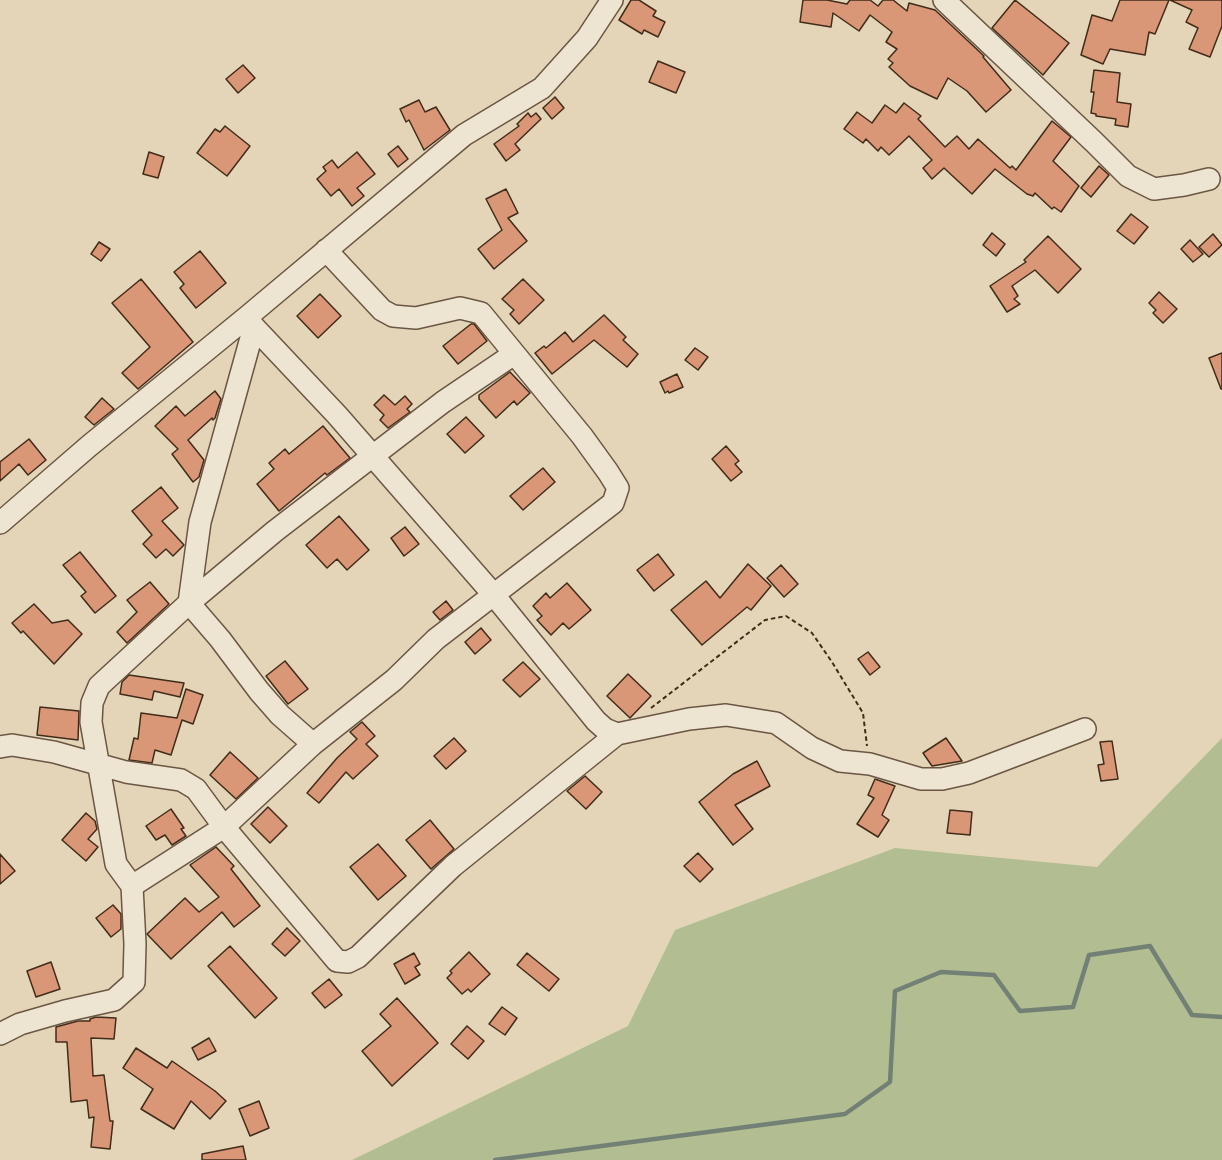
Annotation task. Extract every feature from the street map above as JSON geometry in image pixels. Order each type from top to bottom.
[{"type":"street","points":[[0,523],[88,446],[250,322],[326,250],[464,135],[542,88],[587,38],[612,0]]},
{"type":"street","points":[[944,0],[1128,176],[1154,189],[1209,179]]},
{"type":"street","points":[[132,886],[224,827],[313,744],[394,680],[436,639],[613,503],[618,488],[582,436],[481,313],[460,308],[416,318],[393,316],[382,310],[326,250]]},
{"type":"street","points":[[250,322],[337,415],[493,594],[596,721],[605,729],[617,734]]},
{"type":"street","points":[[250,322],[200,522],[189,603],[280,715],[313,744]]},
{"type":"street","points":[[0,1034],[20,1024],[114,1000],[134,982],[132,886],[116,864],[91,722],[92,703],[99,686],[189,603],[275,531],[443,402],[514,354]]},
{"type":"street","points":[[0,747],[12,745],[54,752],[126,772],[180,780],[196,789],[224,827],[337,961],[348,962],[358,957],[453,866],[617,734],[688,719],[726,715],[776,723],[812,748],[840,761],[870,764],[921,778],[942,779],[969,773],[1085,729]]},
{"type":"path","points":[[645,713],[765,620],[786,616],[812,633],[862,713],[870,764]]},
{"type":"green space","points":[[1222,738],[1222,1160],[352,1160],[628,1026],[675,930],[895,848],[1097,867]]},
{"type":"building","points":[[631,0],[639,0],[656,11],[653,16],[665,22],[658,37],[644,30],[642,34],[619,20]]},
{"type":"building","points":[[803,0],[827,0],[847,4],[850,0],[870,0],[878,6],[883,0],[893,0],[907,11],[909,3],[935,10],[984,56],[1011,90],[986,112],[967,91],[948,78],[937,99],[910,86],[889,67],[893,63],[888,59],[897,49],[886,42],[892,32],[870,15],[859,31],[833,13],[831,27],[800,22]]},
{"type":"building","points":[[1015,0],[1069,43],[1043,75],[992,28]]},
{"type":"building","points":[[1120,0],[1169,0],[1155,34],[1149,32],[1145,55],[1110,49],[1103,64],[1081,55],[1092,15],[1112,21]]},
{"type":"building","points":[[1170,0],[1222,0],[1222,26],[1210,57],[1189,49],[1198,28],[1186,22],[1192,10]]},
{"type":"building","points":[[658,61],[685,72],[676,93],[649,82]]},
{"type":"building","points":[[243,65],[255,78],[238,93],[226,79]]},
{"type":"building","points":[[1094,70],[1120,73],[1117,102],[1131,104],[1128,127],[1115,125],[1116,119],[1091,113]]},
{"type":"building","points":[[555,97],[564,108],[552,119],[543,108]]},
{"type":"building","points":[[419,100],[425,112],[436,107],[450,130],[424,150],[409,120],[406,122],[400,109]]},
{"type":"building","points":[[904,103],[921,116],[918,119],[945,147],[957,136],[969,149],[978,139],[1010,168],[1012,166],[1016,170],[1052,121],[1071,137],[1053,161],[1079,186],[1061,212],[1054,207],[1052,209],[1035,193],[1033,196],[1027,194],[995,169],[972,194],[944,168],[932,179],[923,168],[932,160],[909,136],[889,155],[881,147],[878,151],[866,139],[863,143],[844,129],[857,112],[872,123],[885,105],[896,113]]},
{"type":"building","points":[[528,113],[531,117],[536,113],[541,119],[515,144],[520,150],[506,161],[494,144],[519,126],[517,124]]},
{"type":"building","points":[[225,126],[250,146],[227,176],[197,153],[215,129],[220,132]]},
{"type":"building","points":[[398,146],[408,159],[398,167],[388,154]]},
{"type":"building","points":[[149,152],[164,157],[158,178],[143,174]]},
{"type":"building","points":[[357,152],[375,174],[357,188],[364,196],[352,206],[339,189],[331,196],[317,179],[326,171],[323,167],[332,160],[338,168]]},
{"type":"building","points":[[1099,166],[1109,175],[1091,197],[1081,188]]},
{"type":"building","points":[[506,189],[518,213],[508,218],[527,241],[494,269],[478,249],[502,230],[486,199]]},
{"type":"building","points":[[1131,214],[1148,227],[1134,244],[1117,231]]},
{"type":"building","points":[[992,233],[1005,244],[996,256],[983,245]]},
{"type":"building","points":[[1213,234],[1222,245],[1209,257],[1199,247]]},
{"type":"building","points":[[1048,236],[1081,269],[1058,293],[1035,270],[1012,286],[1018,296],[1014,299],[1020,304],[1007,312],[990,286],[1026,262],[1024,260]]},
{"type":"building","points":[[1190,240],[1203,254],[1193,262],[1181,249]]},
{"type":"building","points":[[99,242],[110,249],[101,261],[91,254]]},
{"type":"building","points":[[200,251],[226,283],[196,308],[180,288],[184,284],[174,272]]},
{"type":"building","points":[[141,279],[193,342],[138,389],[122,373],[150,347],[112,303]]},
{"type":"building","points":[[523,279],[544,300],[519,324],[510,314],[514,310],[502,299]]},
{"type":"building","points":[[1159,292],[1177,309],[1163,323],[1153,313],[1156,310],[1149,303]]},
{"type":"building","points":[[320,294],[341,316],[318,338],[297,316]]},
{"type":"building","points":[[604,315],[626,337],[623,340],[638,354],[627,367],[594,340],[552,374],[535,353],[544,346],[546,348],[565,332],[573,342]]},
{"type":"building","points":[[474,324],[487,341],[458,364],[443,346]]},
{"type":"building","points":[[695,348],[708,357],[698,370],[685,360]]},
{"type":"building","points":[[1222,353],[1222,389],[1221,389],[1209,358]]},
{"type":"building","points":[[510,372],[530,393],[517,405],[514,401],[496,418],[479,399],[479,395]]},
{"type":"building","points":[[677,374],[683,387],[665,393],[660,382]]},
{"type":"building","points":[[215,391],[221,399],[215,418],[213,420],[212,418],[188,440],[204,460],[199,477],[193,482],[172,454],[178,449],[155,426],[176,406],[185,416]]},
{"type":"building","points":[[384,395],[395,405],[405,396],[412,404],[407,409],[410,412],[388,428],[380,420],[384,415],[374,405]]},
{"type":"building","points":[[102,398],[114,409],[94,425],[85,417]]},
{"type":"building","points":[[466,417],[484,436],[465,453],[447,434]]},
{"type":"building","points":[[323,426],[350,458],[327,475],[325,473],[279,511],[257,484],[274,469],[269,463],[285,449],[289,454]]},
{"type":"building","points":[[29,439],[46,460],[28,475],[19,464],[0,481],[0,462]]},
{"type":"building","points":[[726,446],[739,461],[735,464],[742,472],[731,481],[712,459]]},
{"type":"building","points":[[543,468],[555,482],[523,510],[510,496]]},
{"type":"building","points":[[161,487],[178,508],[162,521],[184,545],[173,556],[166,549],[156,558],[143,544],[152,535],[132,511]]},
{"type":"building","points":[[339,516],[369,550],[347,570],[337,559],[327,568],[306,545]]},
{"type":"building","points":[[405,527],[419,544],[404,556],[391,538]]},
{"type":"building","points":[[80,552],[116,596],[95,613],[81,596],[86,592],[63,565]]},
{"type":"building","points":[[658,554],[674,575],[654,591],[637,570]]},
{"type":"building","points":[[748,564],[771,586],[751,610],[747,607],[702,645],[671,610],[706,581],[720,598]]},
{"type":"building","points":[[781,565],[798,584],[784,597],[767,578]]},
{"type":"building","points":[[150,582],[169,604],[127,643],[117,632],[137,612],[127,600]]},
{"type":"building","points":[[567,583],[591,610],[569,629],[563,623],[551,635],[537,620],[542,616],[533,606],[546,593],[550,598]]},
{"type":"building","points":[[446,601],[453,610],[440,620],[433,612]]},
{"type":"building","points":[[34,604],[52,623],[68,620],[82,634],[54,664],[23,631],[21,633],[12,623]]},
{"type":"building","points":[[481,628],[491,640],[475,654],[465,642]]},
{"type":"building","points":[[868,652],[880,667],[870,675],[858,659]]},
{"type":"building","points":[[285,661],[308,689],[288,704],[266,676]]},
{"type":"building","points":[[523,662],[540,679],[520,697],[503,680]]},
{"type":"building","points":[[628,674],[651,696],[630,718],[607,696]]},
{"type":"building","points":[[129,675],[184,683],[180,697],[154,691],[152,700],[120,694],[122,682]]},
{"type":"building","points":[[186,689],[203,695],[193,724],[182,720],[171,755],[155,750],[152,763],[129,760],[134,738],[138,739],[141,713],[177,718]]},
{"type":"building","points":[[40,707],[79,711],[78,740],[37,735]]},
{"type":"building","points":[[362,722],[375,736],[366,744],[378,756],[353,779],[346,772],[319,803],[307,793],[357,739],[350,732]]},
{"type":"building","points":[[454,738],[466,751],[446,769],[434,756]]},
{"type":"building","points":[[946,738],[962,761],[932,766],[923,753]]},
{"type":"building","points":[[1112,741],[1118,779],[1101,781],[1098,765],[1104,764],[1100,742]]},
{"type":"building","points":[[230,752],[258,778],[236,799],[210,775]]},
{"type":"building","points":[[757,761],[770,786],[735,805],[753,829],[733,845],[699,802],[733,774]]},
{"type":"building","points":[[585,776],[602,792],[586,809],[567,791]]},
{"type":"building","points":[[875,779],[895,786],[882,815],[889,820],[878,837],[857,824],[874,798],[868,795]]},
{"type":"building","points":[[268,807],[287,826],[270,843],[251,824]]},
{"type":"building","points":[[171,809],[184,828],[181,829],[186,836],[172,845],[165,835],[156,840],[146,826]]},
{"type":"building","points":[[950,810],[972,812],[970,835],[947,833]]},
{"type":"building","points":[[86,813],[95,821],[97,829],[88,839],[98,847],[86,861],[62,840]]},
{"type":"building","points":[[430,820],[454,849],[431,869],[406,840]]},
{"type":"building","points":[[378,844],[406,876],[378,900],[350,867]]},
{"type":"building","points":[[216,847],[234,866],[231,869],[260,906],[234,927],[222,912],[171,959],[147,934],[185,898],[199,912],[219,897],[190,865]]},
{"type":"building","points":[[698,853],[713,869],[700,882],[684,866]]},
{"type":"building","points":[[0,854],[15,871],[0,884]]},
{"type":"building","points":[[113,905],[121,914],[121,929],[111,937],[96,918]]},
{"type":"building","points":[[287,928],[300,941],[285,956],[272,944]]},
{"type":"building","points":[[230,946],[277,998],[255,1018],[208,966]]},
{"type":"building","points":[[469,952],[490,974],[471,992],[468,989],[462,994],[447,978],[452,973],[450,971]]},
{"type":"building","points":[[414,953],[420,964],[415,967],[420,975],[405,984],[394,964]]},
{"type":"building","points":[[527,953],[559,979],[549,991],[517,965]]},
{"type":"building","points":[[51,962],[60,989],[36,997],[27,971]]},
{"type":"building","points":[[329,979],[342,995],[325,1008],[312,993]]},
{"type":"building","points":[[397,998],[438,1043],[392,1086],[362,1051],[391,1026],[380,1014]]},
{"type":"building","points":[[502,1007],[517,1018],[505,1035],[489,1024]]},
{"type":"building","points":[[96,1017],[116,1018],[114,1039],[91,1038],[93,1076],[104,1075],[110,1121],[113,1121],[110,1149],[91,1147],[94,1117],[89,1118],[87,1100],[71,1102],[67,1042],[56,1042],[56,1027],[78,1021],[90,1021]]},
{"type":"building","points":[[467,1026],[484,1041],[468,1059],[451,1044]]},
{"type":"building","points":[[209,1038],[216,1051],[198,1060],[192,1048]]},
{"type":"building","points":[[136,1048],[167,1068],[172,1061],[226,1101],[210,1119],[191,1101],[174,1129],[141,1109],[153,1089],[123,1068]]},
{"type":"building","points":[[259,1101],[269,1128],[250,1136],[239,1109]]},
{"type":"building","points":[[243,1146],[246,1160],[202,1160],[202,1154]]},
{"type":"waterway","points":[[495,1160],[845,1114],[890,1082],[895,991],[941,972],[994,975],[1020,1011],[1073,1007],[1089,955],[1150,946],[1192,1015],[1222,1017]]}]
